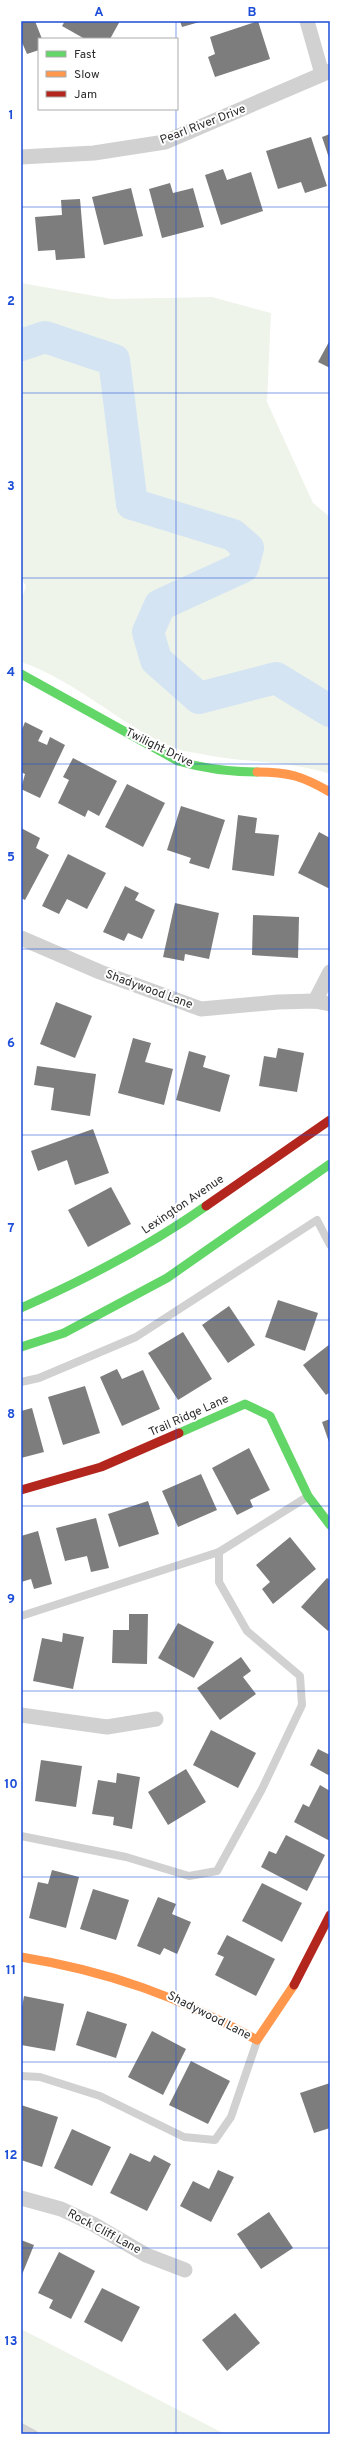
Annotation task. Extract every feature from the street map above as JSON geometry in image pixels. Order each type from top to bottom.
[{"type":"street","points":[[307,21],[326,73]]},
{"type":"street","name":"Pearl River Drive","points":[[21,157],[94,153],[165,142],[243,110],[326,73]]},
{"type":"street","name":"Twilight Drive","points":[[21,674],[178,761],[200,768],[226,772],[286,772],[309,780],[330,792]]},
{"type":"street","name":"Shadywood Lane","points":[[21,938],[100,972],[201,1009],[323,1002]]},
{"type":"street","points":[[323,1002],[330,972]]},
{"type":"street","name":"Lexington Avenue","points":[[21,1308],[81,1281],[169,1232],[269,1160],[330,1120]]},
{"type":"street","points":[[21,1347],[64,1333],[167,1278],[330,1164]]},
{"type":"street","name":"Trail Ridge Lane","points":[[21,1490],[101,1467],[245,1404],[270,1416],[308,1496],[330,1525]]},
{"type":"street","points":[[21,1715],[107,1727],[156,1719]]},
{"type":"street","name":"Shadywood Lane","points":[[21,1958],[62,1963],[110,1974],[192,2006],[257,2040],[298,1979],[330,1915]]},
{"type":"street","name":"Rock Cliff Lane","points":[[21,2198],[61,2209],[92,2224],[146,2254],[185,2270]]},
{"type":"lane","points":[[21,1382],[39,1378],[136,1337],[317,1220],[330,1244]]},
{"type":"lane","points":[[21,1616],[219,1552],[308,1496]]},
{"type":"lane","points":[[21,1836],[126,1857],[189,1876],[217,1871],[262,1789],[302,1705],[300,1676],[247,1631],[219,1582],[219,1552]]},
{"type":"lane","points":[[21,2076],[40,2077],[100,2096],[184,2137],[215,2140],[231,2117],[257,2040]]},
{"type":"lane","points":[[21,2427],[34,2434]]},
{"type":"shaded area","points":[[21,283],[112,299],[212,297],[271,313],[267,402],[313,503],[330,517],[330,774],[298,766],[217,757],[174,748],[135,728],[61,680],[21,662],[21,601],[26,586],[21,578]]},
{"type":"shaded area","points":[[21,2329],[225,2434],[21,2434]]},
{"type":"building","points":[[21,21],[35,21],[42,38],[38,38],[38,50],[27,54],[21,40]]},
{"type":"building","points":[[65,21],[120,21],[111,38],[83,38],[62,26]]},
{"type":"building","points":[[180,21],[203,21],[182,27]]},
{"type":"building","points":[[258,21],[270,59],[215,77],[208,57],[215,54],[210,37]]},
{"type":"building","points":[[330,134],[330,161],[322,137]]},
{"type":"building","points":[[311,137],[327,186],[305,193],[301,182],[278,189],[266,151]]},
{"type":"building","points":[[223,169],[227,180],[251,172],[263,211],[221,225],[205,175]]},
{"type":"building","points":[[170,183],[173,193],[193,188],[204,227],[162,238],[149,189]]},
{"type":"building","points":[[131,188],[143,236],[104,245],[92,197]]},
{"type":"building","points":[[80,199],[85,258],[56,260],[55,250],[38,251],[35,217],[62,215],[61,200]]},
{"type":"building","points":[[330,340],[330,368],[318,362]]},
{"type":"building","points":[[25,722],[43,731],[38,741],[47,745],[50,737],[65,745],[40,798],[21,789],[25,774],[21,772],[21,732]]},
{"type":"building","points":[[73,758],[117,781],[99,816],[88,810],[85,817],[58,803],[69,780],[63,777]]},
{"type":"building","points":[[127,784],[165,803],[143,847],[105,827]]},
{"type":"building","points":[[181,806],[225,820],[209,869],[189,863],[191,858],[167,850]]},
{"type":"building","points":[[238,815],[257,818],[255,833],[279,835],[274,876],[232,870]]},
{"type":"building","points":[[21,828],[40,838],[36,848],[49,855],[25,900],[21,898]]},
{"type":"building","points":[[319,832],[330,838],[330,889],[298,873]]},
{"type":"building","points":[[68,854],[106,873],[87,909],[67,899],[59,914],[42,906]]},
{"type":"building","points":[[125,886],[139,893],[135,900],[155,910],[142,939],[128,933],[124,941],[103,932]]},
{"type":"building","points":[[175,903],[219,913],[209,959],[185,954],[184,961],[163,957]]},
{"type":"building","points":[[253,915],[299,917],[298,958],[252,955]]},
{"type":"building","points":[[56,1002],[92,1016],[75,1058],[40,1044]]},
{"type":"building","points":[[133,1038],[151,1043],[145,1062],[173,1069],[164,1105],[118,1093]]},
{"type":"building","points":[[278,1048],[304,1053],[297,1092],[259,1086],[264,1056],[276,1058]]},
{"type":"building","points":[[189,1051],[206,1056],[203,1067],[230,1075],[220,1112],[176,1100]]},
{"type":"building","points":[[37,1066],[96,1074],[90,1116],[51,1110],[54,1088],[34,1085]]},
{"type":"building","points":[[93,1129],[109,1173],[75,1185],[67,1160],[38,1171],[31,1151]]},
{"type":"building","points":[[111,1187],[131,1224],[88,1247],[68,1210]]},
{"type":"building","points":[[278,1300],[318,1313],[305,1351],[265,1337]]},
{"type":"building","points":[[229,1306],[255,1345],[228,1363],[202,1325]]},
{"type":"building","points":[[183,1332],[212,1379],[178,1400],[148,1353]]},
{"type":"building","points":[[330,1344],[330,1392],[326,1395],[303,1365]]},
{"type":"building","points":[[117,1369],[122,1379],[143,1370],[160,1409],[122,1426],[100,1377]]},
{"type":"building","points":[[85,1386],[100,1433],[63,1445],[48,1397]]},
{"type":"building","points":[[32,1408],[44,1452],[21,1458],[21,1411]]},
{"type":"building","points":[[330,1419],[330,1445],[322,1422]]},
{"type":"building","points":[[249,1448],[270,1490],[250,1500],[253,1507],[237,1515],[212,1468]]},
{"type":"building","points":[[201,1474],[217,1510],[178,1527],[162,1491]]},
{"type":"building","points":[[148,1501],[159,1534],[119,1547],[108,1514]]},
{"type":"building","points":[[96,1518],[109,1568],[91,1572],[87,1556],[65,1561],[56,1528]]},
{"type":"building","points":[[38,1531],[52,1584],[34,1589],[31,1579],[21,1582],[21,1536]]},
{"type":"building","points":[[290,1537],[316,1569],[273,1604],[262,1589],[270,1582],[256,1565]]},
{"type":"building","points":[[327,1578],[330,1580],[330,1629],[328,1631],[301,1607]]},
{"type":"building","points":[[129,1614],[148,1614],[147,1664],[112,1663],[113,1630],[129,1630]]},
{"type":"building","points":[[178,1623],[214,1642],[194,1678],[158,1658]]},
{"type":"building","points":[[63,1633],[84,1637],[73,1689],[33,1681],[42,1638],[62,1642]]},
{"type":"building","points":[[241,1657],[251,1671],[243,1677],[256,1694],[220,1720],[197,1688]]},
{"type":"building","points":[[211,1730],[256,1753],[238,1788],[193,1765]]},
{"type":"building","points":[[318,1749],[330,1755],[330,1776],[310,1765]]},
{"type":"building","points":[[41,1760],[82,1766],[76,1807],[35,1801]]},
{"type":"building","points":[[186,1769],[206,1802],[168,1825],[148,1792]]},
{"type":"building","points":[[117,1773],[140,1777],[132,1829],[113,1825],[114,1817],[92,1814],[98,1780],[116,1783]]},
{"type":"building","points":[[320,1785],[330,1791],[330,1841],[294,1822],[303,1804],[309,1807]]},
{"type":"building","points":[[286,1835],[325,1855],[307,1891],[261,1867],[269,1851],[276,1854]]},
{"type":"building","points":[[52,1870],[79,1877],[66,1928],[29,1918],[38,1882],[48,1884]]},
{"type":"building","points":[[262,1883],[302,1903],[282,1942],[242,1921]]},
{"type":"building","points":[[93,1889],[129,1900],[116,1940],[80,1929]]},
{"type":"building","points":[[158,1897],[176,1904],[172,1914],[191,1922],[177,1954],[164,1948],[160,1955],[137,1946]]},
{"type":"building","points":[[227,1935],[275,1959],[256,1996],[215,1975],[224,1957],[217,1954]]},
{"type":"building","points":[[24,1996],[64,2004],[55,2051],[21,2045],[21,2013]]},
{"type":"building","points":[[87,2011],[127,2024],[116,2058],[76,2045]]},
{"type":"building","points":[[152,2031],[186,2049],[163,2095],[128,2077]]},
{"type":"building","points":[[191,2061],[230,2081],[208,2124],[169,2105]]},
{"type":"building","points":[[330,2083],[330,2128],[314,2133],[300,2093]]},
{"type":"building","points":[[21,2105],[58,2117],[42,2167],[21,2160]]},
{"type":"building","points":[[72,2129],[111,2147],[92,2186],[54,2168]]},
{"type":"building","points":[[130,2153],[150,2162],[154,2155],[171,2164],[147,2211],[110,2193]]},
{"type":"building","points":[[218,2170],[234,2177],[211,2222],[180,2206],[193,2181],[209,2189]]},
{"type":"building","points":[[269,2212],[293,2248],[261,2269],[237,2234]]},
{"type":"building","points":[[21,2240],[34,2245],[21,2277]]},
{"type":"building","points":[[59,2252],[95,2271],[71,2319],[49,2308],[53,2300],[38,2293]]},
{"type":"building","points":[[102,2288],[140,2307],[122,2342],[84,2322]]},
{"type":"building","points":[[235,2313],[260,2343],[227,2371],[202,2340]]},
{"type":"waterway","points":[[21,345],[45,337],[114,360],[132,504],[233,535],[248,548],[243,567],[160,605],[148,632],[156,660],[199,698],[276,678],[330,711]]},
{"type":"traffic: fast","points":[[21,674],[178,761],[217,770],[257,772]]},
{"type":"traffic: fast","points":[[21,1347],[64,1333],[167,1278],[330,1164]]},
{"type":"traffic: fast","points":[[21,1308],[116,1262],[162,1235],[206,1206]]},
{"type":"traffic: fast","points":[[179,1433],[245,1404],[270,1416],[308,1496],[330,1525]]},
{"type":"traffic: slow","points":[[257,772],[278,773],[295,776],[330,792]]},
{"type":"traffic: slow","points":[[21,1957],[84,1970],[143,1988],[200,2011],[257,2040],[294,1985]]},
{"type":"traffic: jam","points":[[206,1206],[330,1120]]},
{"type":"traffic: jam","points":[[21,1490],[101,1467],[179,1433]]},
{"type":"traffic: jam","points":[[294,1985],[330,1915]]}]
